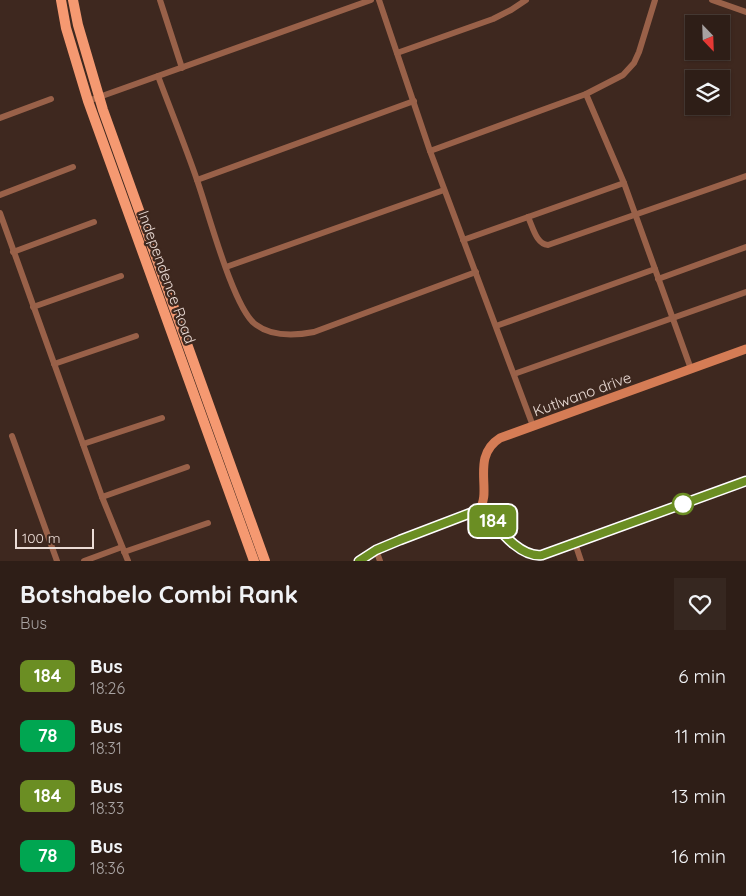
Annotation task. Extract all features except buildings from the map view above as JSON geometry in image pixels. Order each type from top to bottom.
[{"type":"main road","name":"Independence Road","points":[[61,0],[66,28],[88,102],[254,561]]},
{"type":"main road","name":"Independence Road","points":[[73,0],[80,33],[99,97],[265,561]]},
{"type":"street","points":[[160,0],[182,68]]},
{"type":"street","points":[[88,102],[371,0]]},
{"type":"street","points":[[379,0],[444,190],[533,426]]},
{"type":"street","points":[[397,54],[493,19],[512,10],[526,0]]},
{"type":"street","points":[[430,151],[586,94],[616,79],[629,70],[639,52],[656,0]]},
{"type":"street","points":[[712,0],[746,12]]},
{"type":"street","points":[[158,76],[198,180],[235,291],[252,321],[270,331],[295,335],[314,332],[476,272]]},
{"type":"street","points":[[586,94],[624,183],[691,369]]},
{"type":"street","points":[[0,118],[51,99]]},
{"type":"street","points":[[198,180],[414,101]]},
{"type":"street","points":[[0,195],[73,167]]},
{"type":"street","points":[[528,217],[538,241],[546,245],[635,216],[746,176]]},
{"type":"street","points":[[463,240],[624,183]]},
{"type":"street","points":[[226,267],[444,190]]},
{"type":"street","points":[[0,213],[102,496],[128,561]]},
{"type":"street","points":[[13,252],[94,222]]},
{"type":"street","points":[[658,279],[746,248]]},
{"type":"street","points":[[496,326],[655,269]]},
{"type":"street","points":[[33,307],[121,276]]},
{"type":"street","points":[[514,374],[746,292]]},
{"type":"street","points":[[54,364],[136,336]]},
{"type":"street","name":"Kutlwano drive","points":[[481,509],[483,502],[484,464],[490,447],[500,438],[746,349]]},
{"type":"street","points":[[83,444],[162,418]]},
{"type":"street","points":[[12,436],[58,561]]},
{"type":"street","points":[[102,496],[187,467]]},
{"type":"street","points":[[359,561],[376,550],[481,509],[516,546],[528,554],[542,555],[746,481]]},
{"type":"street","points":[[84,561],[208,523]]},
{"type":"street","points":[[575,543],[581,561]]},
{"type":"street","points":[[376,550],[380,561]]},
{"type":"bus line","name":"184","points":[[359,561],[376,550],[481,509],[516,546],[524,552],[536,556],[542,555],[746,481]]}]
